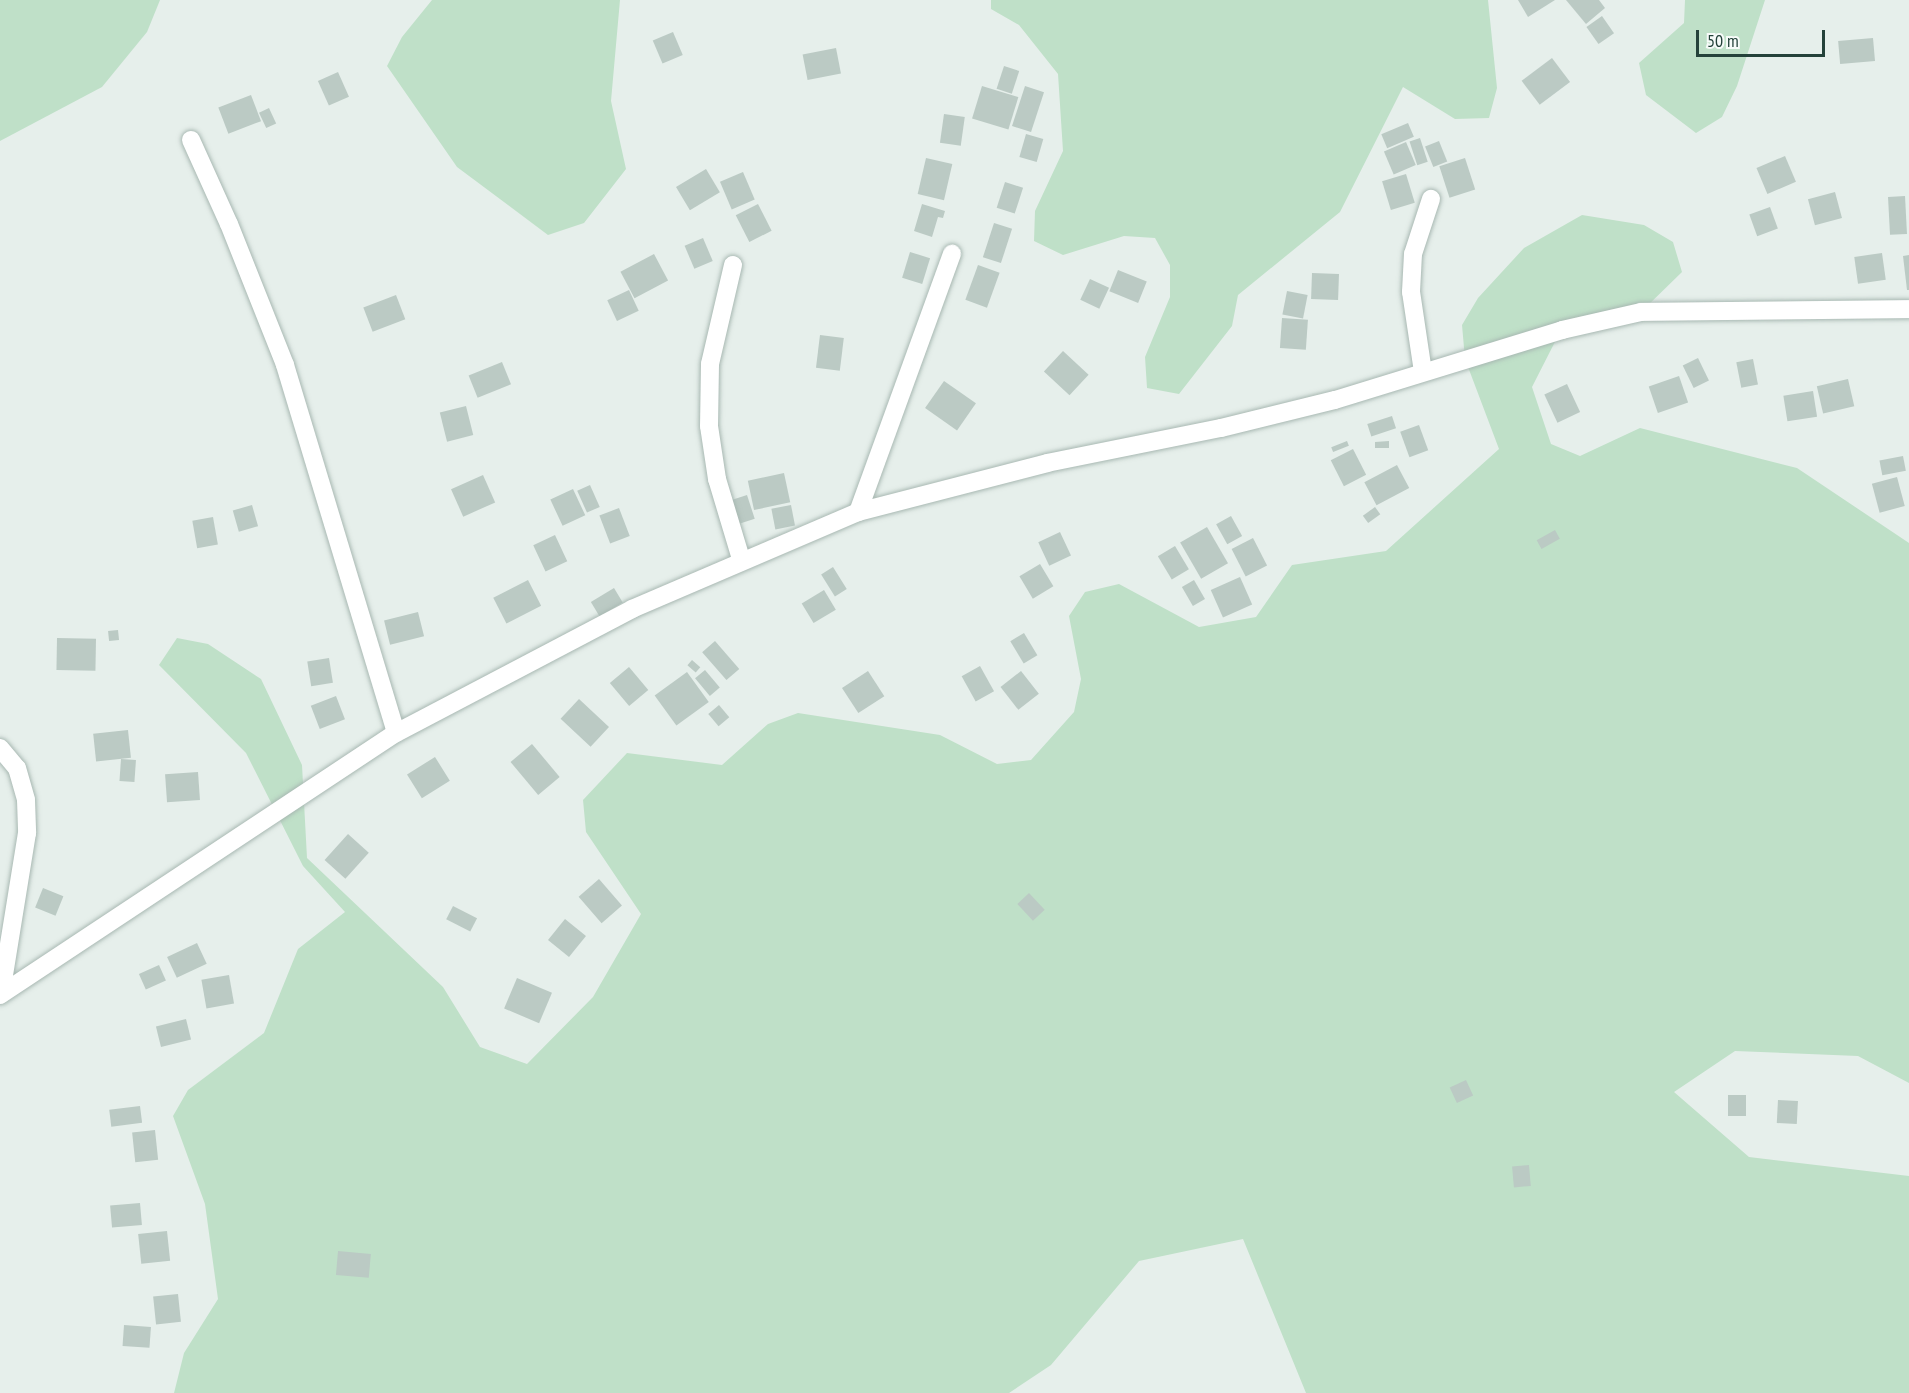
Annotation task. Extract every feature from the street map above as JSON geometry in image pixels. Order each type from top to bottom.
[{"type":"street","points":[[191,140],[229,224],[285,365],[396,733]]},
{"type":"street","points":[[1423,372],[1411,292],[1413,254],[1431,199]]},
{"type":"street","points":[[858,512],[952,254]]},
{"type":"street","points":[[733,265],[710,364],[709,426],[717,479],[741,559]]},
{"type":"street","points":[[1,994],[396,733],[632,609],[741,559],[858,512],[1047,463],[1221,428],[1335,400],[1562,330],[1641,312],[1909,309]]},
{"type":"street","points":[[0,748],[18,768],[26,800],[27,833],[1,994]]},
{"type":"green space","points":[[0,0],[160,0],[147,32],[102,87],[0,141]]},
{"type":"green space","points":[[432,0],[620,0],[611,101],[626,169],[584,223],[548,235],[457,167],[387,66],[402,37]]},
{"type":"green space","points":[[991,0],[1488,0],[1497,88],[1489,118],[1455,119],[1403,87],[1340,212],[1238,295],[1232,326],[1179,394],[1147,388],[1145,357],[1170,297],[1170,265],[1155,238],[1124,236],[1063,255],[1034,241],[1035,211],[1063,151],[1058,74],[1019,25],[991,9]]},
{"type":"green space","points":[[1685,0],[1765,0],[1737,86],[1722,117],[1696,133],[1646,95],[1639,63],[1684,23]]},
{"type":"green space","points":[[1582,215],[1644,225],[1673,242],[1682,272],[1641,312],[1561,330],[1532,387],[1551,444],[1580,456],[1640,428],[1797,468],[1909,543],[1909,1083],[1858,1056],[1735,1051],[1674,1092],[1749,1157],[1909,1176],[1909,1393],[1306,1393],[1243,1239],[1139,1261],[1051,1365],[1009,1393],[174,1393],[184,1353],[218,1299],[205,1204],[173,1116],[188,1090],[264,1033],[298,949],[345,912],[303,866],[246,753],[159,665],[177,638],[208,644],[261,679],[302,765],[307,858],[443,987],[480,1047],[527,1064],[593,997],[641,914],[586,832],[583,800],[627,753],[722,765],[768,724],[798,713],[940,735],[997,764],[1031,760],[1074,712],[1081,679],[1069,616],[1085,592],[1119,584],[1199,627],[1256,617],[1292,565],[1386,551],[1499,449],[1465,359],[1462,325],[1478,298],[1524,248]]},
{"type":"building","points":[[1518,0],[1555,0],[1528,17]]},
{"type":"building","points":[[1566,0],[1599,0],[1605,8],[1586,24]]},
{"type":"building","points":[[1602,16],[1614,33],[1598,44],[1586,27]]},
{"type":"building","points":[[673,32],[683,55],[663,64],[653,41]]},
{"type":"building","points":[[1873,38],[1875,61],[1840,64],[1838,41]]},
{"type":"building","points":[[836,48],[841,74],[808,80],[803,54]]},
{"type":"building","points":[[1552,58],[1570,82],[1540,105],[1522,81]]},
{"type":"building","points":[[1004,66],[1019,71],[1012,94],[997,89]]},
{"type":"building","points":[[338,72],[349,97],[329,106],[318,81]]},
{"type":"building","points":[[982,86],[1018,97],[1008,130],[972,119]]},
{"type":"building","points":[[1025,86],[1044,92],[1031,132],[1012,126]]},
{"type":"building","points":[[251,95],[261,121],[228,134],[218,108]]},
{"type":"building","points":[[269,108],[276,123],[266,128],[259,113]]},
{"type":"building","points":[[944,114],[965,117],[961,146],[940,143]]},
{"type":"building","points":[[1408,123],[1414,137],[1387,148],[1381,134]]},
{"type":"building","points":[[1026,134],[1043,139],[1037,162],[1019,157]]},
{"type":"building","points":[[1420,138],[1428,162],[1417,165],[1410,141]]},
{"type":"building","points":[[1439,141],[1447,161],[1433,167],[1425,147]]},
{"type":"building","points":[[1406,142],[1416,165],[1394,174],[1384,151]]},
{"type":"building","points":[[1785,156],[1796,182],[1767,194],[1756,168]]},
{"type":"building","points":[[926,158],[952,164],[944,200],[918,194]]},
{"type":"building","points":[[1465,158],[1475,189],[1450,198],[1439,166]]},
{"type":"building","points":[[706,169],[720,192],[690,210],[676,187]]},
{"type":"building","points":[[743,172],[755,200],[732,209],[720,182]]},
{"type":"building","points":[[1406,174],[1415,203],[1391,210],[1382,181]]},
{"type":"building","points":[[1005,182],[1023,188],[1015,214],[997,208]]},
{"type":"building","points":[[1835,192],[1842,218],[1815,225],[1808,199]]},
{"type":"building","points":[[1905,196],[1907,234],[1890,235],[1888,197]]},
{"type":"building","points":[[758,204],[772,231],[749,242],[736,215]]},
{"type":"building","points":[[922,204],[945,211],[943,218],[938,217],[932,237],[914,231]]},
{"type":"building","points":[[1770,207],[1778,229],[1757,236],[1749,215]]},
{"type":"building","points":[[994,223],[1012,229],[1001,263],[983,257]]},
{"type":"building","points":[[703,238],[713,261],[694,269],[685,246]]},
{"type":"building","points":[[910,252],[930,258],[922,284],[902,278]]},
{"type":"building","points":[[1882,253],[1886,280],[1858,284],[1854,257]]},
{"type":"building","points":[[654,254],[668,280],[635,298],[620,272]]},
{"type":"building","points":[[1909,255],[1909,290],[1907,290],[1903,256]]},
{"type":"building","points":[[978,265],[1000,273],[987,308],[965,300]]},
{"type":"building","points":[[1118,270],[1147,282],[1138,303],[1109,291]]},
{"type":"building","points":[[1312,273],[1339,274],[1338,300],[1311,299]]},
{"type":"building","points":[[1090,279],[1109,288],[1099,309],[1080,300]]},
{"type":"building","points":[[629,290],[639,311],[617,321],[607,300]]},
{"type":"building","points":[[1287,291],[1308,295],[1303,319],[1282,315]]},
{"type":"building","points":[[396,295],[405,319],[373,332],[363,308]]},
{"type":"building","points":[[1282,318],[1308,320],[1306,350],[1280,348]]},
{"type":"building","points":[[820,335],[844,338],[840,371],[816,368]]},
{"type":"building","points":[[1063,351],[1089,375],[1070,395],[1044,371]]},
{"type":"building","points":[[1698,358],[1709,380],[1694,388],[1683,365]]},
{"type":"building","points":[[1753,359],[1758,385],[1741,388],[1736,362]]},
{"type":"building","points":[[502,362],[511,384],[478,398],[469,375]]},
{"type":"building","points":[[1679,376],[1688,402],[1658,413],[1649,386]]},
{"type":"building","points":[[1848,379],[1854,406],[1823,413],[1817,386]]},
{"type":"building","points":[[944,381],[976,403],[957,430],[925,408]]},
{"type":"building","points":[[1567,384],[1580,412],[1557,423],[1544,395]]},
{"type":"building","points":[[1813,391],[1817,417],[1787,421],[1783,396]]},
{"type":"building","points":[[466,406],[473,435],[447,442],[440,413]]},
{"type":"building","points":[[1392,416],[1396,428],[1371,436],[1367,424]]},
{"type":"building","points":[[1419,425],[1428,450],[1409,457],[1400,432]]},
{"type":"building","points":[[1347,441],[1349,446],[1333,452],[1331,447]]},
{"type":"building","points":[[1389,441],[1389,448],[1375,448],[1375,442]]},
{"type":"building","points":[[1353,449],[1366,475],[1344,486],[1331,460]]},
{"type":"building","points":[[1903,456],[1906,471],[1882,475],[1879,461]]},
{"type":"building","points":[[1397,465],[1409,488],[1377,505],[1364,482]]},
{"type":"building","points":[[784,473],[790,502],[754,510],[748,481]]},
{"type":"building","points":[[483,475],[495,502],[463,517],[451,489]]},
{"type":"building","points":[[1897,477],[1905,506],[1880,513],[1872,484]]},
{"type":"building","points":[[590,485],[600,507],[587,513],[577,491]]},
{"type":"building","points":[[573,489],[585,515],[563,526],[550,500]]},
{"type":"building","points":[[747,495],[755,519],[739,524],[731,500]]},
{"type":"building","points":[[252,505],[258,526],[239,532],[233,511]]},
{"type":"building","points":[[791,505],[795,526],[775,529],[771,509]]},
{"type":"building","points":[[1375,507],[1380,514],[1368,523],[1363,516]]},
{"type":"building","points":[[619,508],[630,536],[610,544],[599,516]]},
{"type":"building","points":[[1231,516],[1242,536],[1227,544],[1216,524]]},
{"type":"building","points":[[213,517],[218,545],[197,548],[192,521]]},
{"type":"building","points":[[1207,527],[1228,563],[1201,579],[1180,542]]},
{"type":"building","points":[[1555,530],[1560,539],[1541,549],[1537,540]]},
{"type":"building","points":[[1060,532],[1071,556],[1049,566],[1038,542]]},
{"type":"building","points":[[555,535],[567,561],[546,571],[533,545]]},
{"type":"building","points":[[1253,538],[1267,566],[1246,577],[1232,549]]},
{"type":"building","points":[[1175,546],[1189,569],[1172,579],[1158,556]]},
{"type":"building","points":[[1040,564],[1053,586],[1033,599],[1019,576]]},
{"type":"building","points":[[833,567],[847,589],[835,596],[821,574]]},
{"type":"building","points":[[1240,577],[1252,604],[1223,617],[1211,590]]},
{"type":"building","points":[[528,580],[541,606],[506,624],[493,598]]},
{"type":"building","points":[[1194,580],[1205,599],[1193,606],[1182,587]]},
{"type":"building","points":[[614,588],[623,603],[600,616],[591,602]]},
{"type":"building","points":[[824,590],[836,610],[814,623],[802,603]]},
{"type":"building","points":[[418,612],[424,636],[390,645],[384,620]]},
{"type":"building","points":[[118,630],[119,640],[109,641],[108,631]]},
{"type":"building","points":[[1024,633],[1037,655],[1024,664],[1010,641]]},
{"type":"building","points":[[57,638],[96,639],[95,671],[56,670]]},
{"type":"building","points":[[715,641],[739,669],[726,680],[702,652]]},
{"type":"building","points":[[329,658],[333,683],[311,686],[307,661]]},
{"type":"building","points":[[692,660],[700,667],[696,672],[687,665]]},
{"type":"building","points":[[980,666],[994,691],[976,702],[962,676]]},
{"type":"building","points":[[629,667],[648,690],[629,706],[610,683]]},
{"type":"building","points":[[705,670],[720,688],[710,696],[695,678]]},
{"type":"building","points":[[868,671],[884,696],[858,713],[842,688]]},
{"type":"building","points":[[1021,671],[1039,694],[1018,710],[1001,687]]},
{"type":"building","points":[[687,672],[709,702],[676,725],[655,696]]},
{"type":"building","points":[[336,696],[345,719],[320,729],[311,706]]},
{"type":"building","points":[[579,699],[609,727],[591,747],[561,719]]},
{"type":"building","points":[[719,705],[729,717],[719,726],[708,714]]},
{"type":"building","points":[[128,730],[131,758],[96,762],[93,734]]},
{"type":"building","points":[[532,744],[560,777],[538,795],[511,762]]},
{"type":"building","points":[[435,757],[450,781],[422,798],[407,774]]},
{"type":"building","points":[[121,759],[136,760],[134,782],[119,781]]},
{"type":"building","points":[[198,772],[200,800],[167,802],[165,774]]},
{"type":"building","points":[[348,834],[369,853],[345,879],[325,860]]},
{"type":"building","points":[[599,879],[622,905],[602,923],[579,897]]},
{"type":"building","points":[[43,888],[63,896],[56,916],[35,907]]},
{"type":"building","points":[[1029,893],[1045,910],[1033,921],[1017,904]]},
{"type":"building","points":[[453,906],[477,918],[470,932],[446,919]]},
{"type":"building","points":[[565,919],[586,936],[569,957],[548,940]]},
{"type":"building","points":[[197,943],[207,964],[177,978],[167,957]]},
{"type":"building","points":[[159,965],[166,981],[146,989],[139,974]]},
{"type":"building","points":[[229,975],[234,1004],[206,1008],[201,980]]},
{"type":"building","points":[[517,978],[552,993],[539,1023],[504,1008]]},
{"type":"building","points":[[186,1019],[191,1039],[161,1047],[156,1026]]},
{"type":"building","points":[[1466,1080],[1473,1095],[1457,1103],[1450,1088]]},
{"type":"building","points":[[1728,1095],[1746,1095],[1746,1116],[1728,1116]]},
{"type":"building","points":[[1778,1100],[1798,1101],[1797,1124],[1777,1123]]},
{"type":"building","points":[[140,1106],[142,1123],[111,1127],[109,1110]]},
{"type":"building","points":[[155,1130],[158,1160],[135,1162],[132,1132]]},
{"type":"building","points":[[1529,1165],[1531,1186],[1514,1187],[1512,1166]]},
{"type":"building","points":[[140,1203],[142,1225],[112,1228],[110,1206]]},
{"type":"building","points":[[167,1231],[170,1261],[141,1264],[138,1234]]},
{"type":"building","points":[[338,1251],[371,1254],[369,1278],[336,1275]]},
{"type":"building","points":[[178,1294],[181,1322],[156,1324],[153,1297]]},
{"type":"building","points":[[124,1325],[151,1327],[149,1348],[123,1346]]}]
